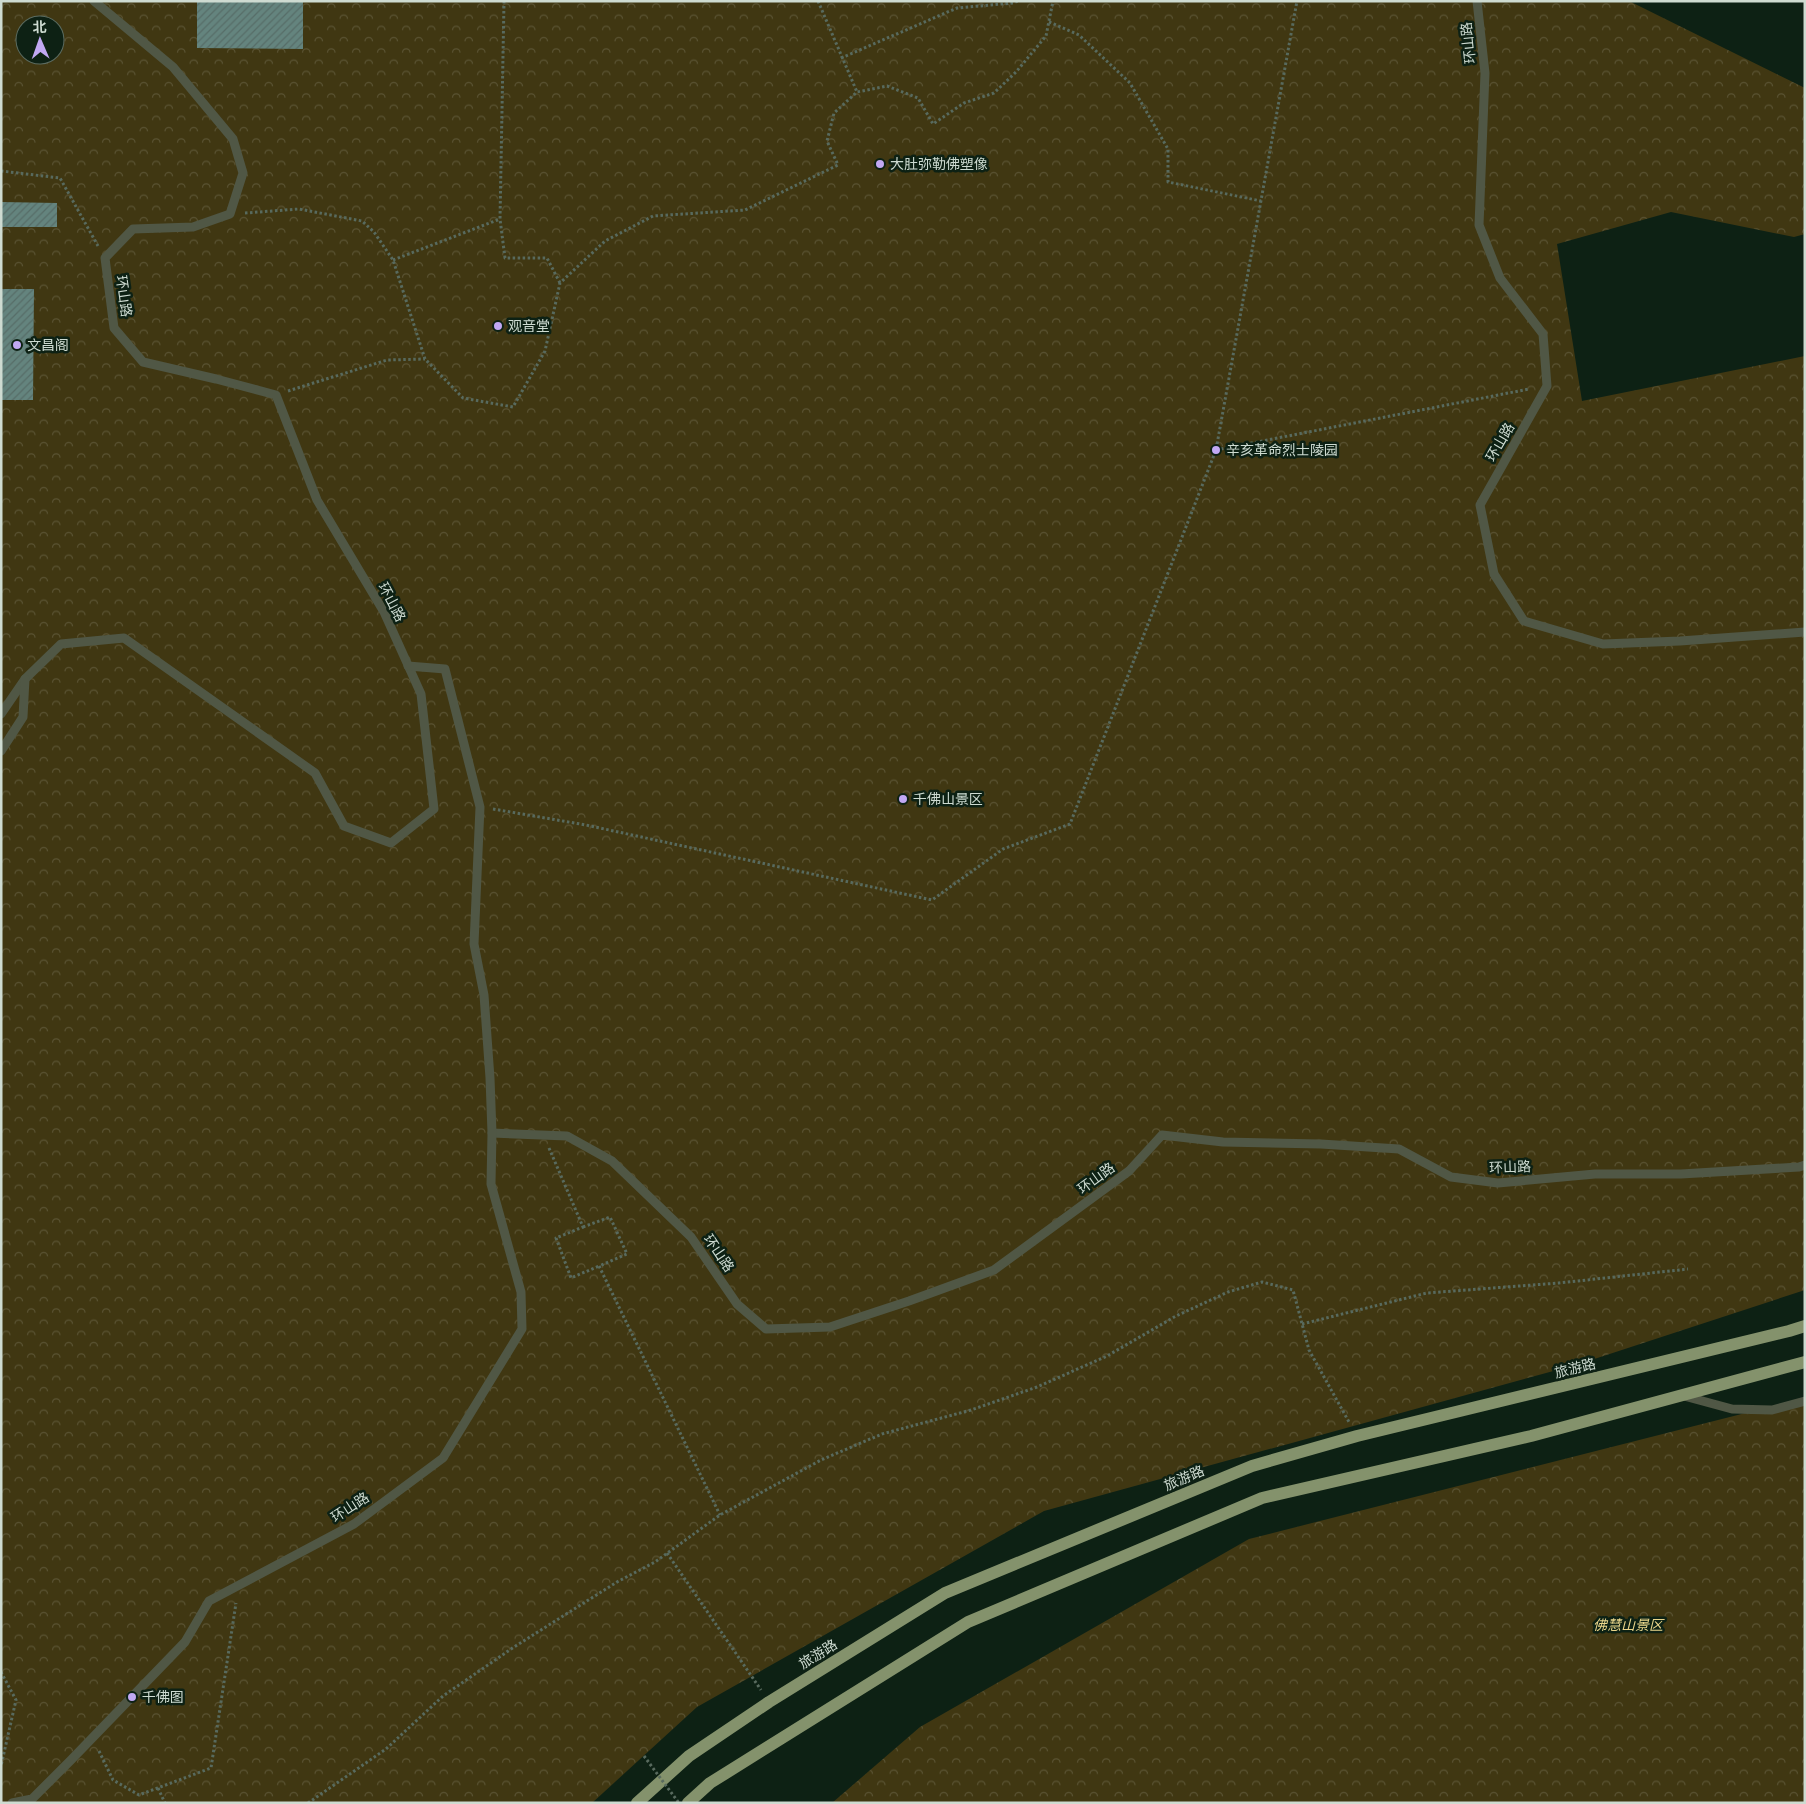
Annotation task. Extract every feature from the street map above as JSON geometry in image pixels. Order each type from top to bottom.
[{"type":"main road","name":"旅游路","points":[[638,1803],[690,1756],[769,1702],[945,1593],[1252,1466],[1357,1436],[1805,1326]]},
{"type":"main road","points":[[688,1803],[710,1783],[968,1622],[1262,1498],[1531,1436],[1805,1362]]},
{"type":"lane","points":[[94,1],[173,67],[233,139],[243,173],[230,214]]},
{"type":"lane","name":"环山路","points":[[1477,1],[1485,73],[1478,225],[1500,278],[1543,334],[1547,386],[1480,505],[1494,574],[1524,621],[1602,644],[1680,641],[1805,632]]},
{"type":"lane","name":"环山路","points":[[25,679],[61,644],[124,638],[315,773],[344,826],[391,843],[434,809],[421,694],[384,612],[318,500],[276,395],[216,378],[143,362],[114,328],[105,258],[133,229],[193,227],[230,214]]},
{"type":"lane","name":"环山路","points":[[12,1803],[32,1799],[92,1738],[185,1642],[209,1601],[354,1524],[443,1458],[522,1329],[521,1292],[491,1184],[492,1132],[484,996],[474,944],[480,807],[445,669],[408,666]]},
{"type":"lane","points":[[1,714],[25,679]]},
{"type":"lane","points":[[1,751],[23,716],[25,679]]},
{"type":"lane","name":"环山路","points":[[492,1132],[567,1136],[612,1161],[692,1237],[737,1304],[766,1329],[830,1327],[994,1270],[1129,1170],[1162,1135],[1223,1142],[1321,1144],[1399,1150],[1451,1176],[1498,1183],[1595,1174],[1681,1174],[1799,1167],[1805,1165]]},
{"type":"lane","points":[[1681,1395],[1732,1409],[1772,1410],[1805,1401]]},
{"type":"path","points":[[504,1],[500,219],[505,258],[547,258],[560,283]]},
{"type":"path","points":[[818,1],[856,92]]},
{"type":"path","points":[[841,58],[957,8],[1014,3],[1018,1]]},
{"type":"path","points":[[230,214],[299,209],[362,221],[374,232],[393,260],[425,359],[464,398],[513,407],[545,351],[560,283],[605,241],[653,216],[745,210],[838,165],[827,141],[834,113],[856,92],[887,86],[918,98],[933,124],[964,103],[994,93],[1016,72],[1046,36],[1052,1]]},
{"type":"path","points":[[480,807],[586,825],[932,900],[1003,849],[1070,824],[1216,450],[1297,1]]},
{"type":"path","points":[[1049,22],[1079,35],[1130,84],[1168,149],[1168,182],[1261,201]]},
{"type":"path","points":[[1,171],[60,178],[105,258]]},
{"type":"path","points":[[393,260],[500,219]]},
{"type":"path","points":[[276,395],[387,360],[425,359]]},
{"type":"path","points":[[1216,450],[1547,386]]},
{"type":"path","points":[[542,1134],[583,1227]]},
{"type":"path","points":[[610,1217],[627,1254],[599,1266],[571,1278],[556,1238],[610,1217]]},
{"type":"path","points":[[599,1266],[720,1515]]},
{"type":"path","points":[[1302,1324],[1427,1293],[1559,1283],[1688,1269]]},
{"type":"path","points":[[308,1803],[386,1749],[443,1696],[514,1647],[617,1582],[654,1562],[720,1515],[822,1460],[882,1434],[971,1410],[1037,1387],[1107,1356],[1176,1316],[1228,1292],[1262,1282],[1293,1290],[1309,1350],[1357,1436]]},
{"type":"path","points":[[667,1552],[769,1702]]},
{"type":"path","points":[[92,1738],[113,1780],[139,1795],[211,1768],[238,1585]]},
{"type":"path","points":[[1,1672],[16,1700],[1,1766]]},
{"type":"path","points":[[644,1756],[680,1803]]},
{"type":"path","points":[[158,1788],[165,1803]]},
{"type":"green space","name":"千佛山景区","points":[[1,1],[1629,1],[1805,88],[1805,234],[1794,237],[1671,212],[1557,244],[1582,401],[1805,356],[1805,1290],[1579,1364],[1044,1511],[697,1707],[592,1803],[1,1803]]},
{"type":"green space","name":"佛慧山景区","points":[[1805,1398],[1805,1803],[832,1803],[920,1727],[1249,1539]]},
{"type":"building","points":[[197,1],[303,1],[303,49],[197,48]]},
{"type":"building","points":[[1,202],[57,203],[57,227],[1,227]]},
{"type":"building","name":"文昌阁","points":[[1,289],[34,289],[33,400],[1,400]]},
{"type":"place","name":"大肚弥勒佛塑像","points":[[880,164]]},
{"type":"place","name":"观音堂","points":[[498,326]]},
{"type":"place","name":"文昌阁","points":[[17,345]]},
{"type":"place","name":"辛亥革命烈士陵园","points":[[1216,450]]},
{"type":"place","name":"千佛山景区","points":[[903,799]]},
{"type":"place","name":"千佛图","points":[[132,1697]]}]
